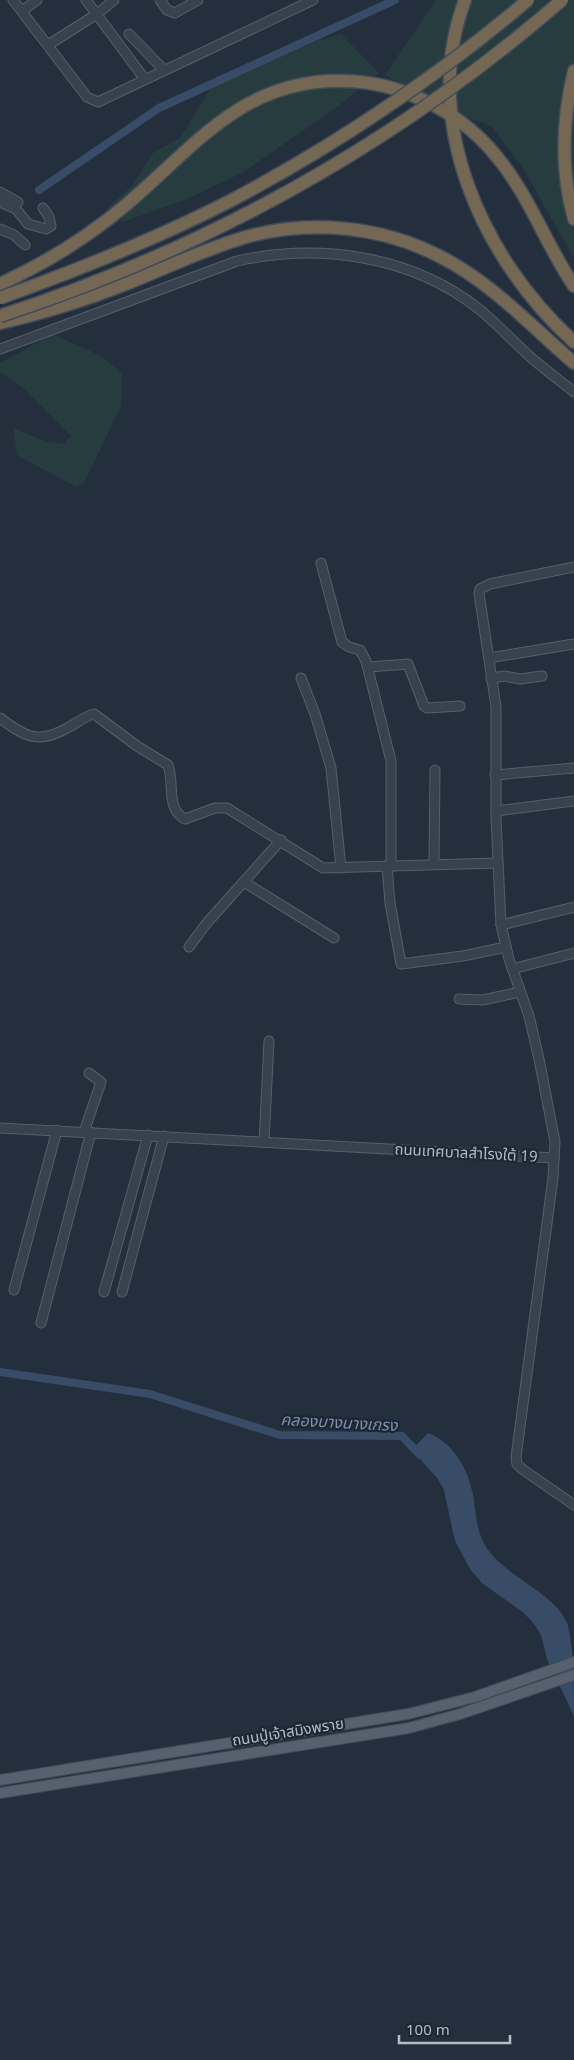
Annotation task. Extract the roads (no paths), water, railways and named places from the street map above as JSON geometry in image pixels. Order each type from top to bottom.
[{"type":"highway","points":[[466,0],[451,54],[450,79],[455,132],[466,178],[482,219],[508,265],[527,291],[574,342]]},
{"type":"highway","points":[[0,298],[53,279],[180,225],[281,173],[430,76],[493,30],[528,0]]},
{"type":"highway","points":[[0,316],[74,290],[169,251],[291,191],[361,150],[443,96],[508,47],[562,0]]},
{"type":"highway","points":[[574,71],[566,113],[563,156],[565,179],[574,219]]},
{"type":"highway","points":[[0,284],[51,258],[90,233],[128,203],[211,127],[239,108],[277,90],[313,82],[343,80],[382,84],[422,99],[451,115],[478,137],[498,157],[510,175],[574,286]]},
{"type":"highway","points":[[0,323],[95,296],[210,249],[247,237],[293,228],[355,229],[397,238],[442,257],[504,300],[574,363]]},
{"type":"main road","name":"ถนนปู่เจ้าสมิงพราย","points":[[0,1780],[408,1714],[440,1707],[574,1662]]},
{"type":"main road","name":"ถนนปู่เจ้าสมิงพราย","points":[[0,1793],[409,1728],[460,1714],[574,1675]]},
{"type":"street","points":[[13,0],[93,101],[98,102],[144,78],[313,0]]},
{"type":"street","points":[[22,12],[37,0]]},
{"type":"street","points":[[86,0],[144,78]]},
{"type":"street","points":[[48,45],[97,14],[114,0]]},
{"type":"street","points":[[160,0],[167,10],[175,12],[198,0]]},
{"type":"street","points":[[129,34],[163,69]]},
{"type":"street","points":[[0,192],[18,202]]},
{"type":"street","points":[[0,202],[16,209],[28,224],[46,229],[51,226],[51,222],[42,208]]},
{"type":"street","points":[[0,229],[14,235],[25,245]]},
{"type":"street","points":[[0,350],[237,261],[272,253],[327,253],[374,259],[436,282],[478,309],[527,354],[574,392]]},
{"type":"street","points":[[321,563],[342,642],[362,652],[368,667],[391,761],[390,903],[401,964],[463,956],[506,946]]},
{"type":"street","points":[[555,1150],[539,1059],[501,925],[497,863],[496,707],[480,589],[490,584],[574,566]]},
{"type":"street","points":[[489,658],[574,644]]},
{"type":"street","points":[[368,667],[408,664],[424,706],[427,708],[460,706]]},
{"type":"street","points":[[491,678],[505,676],[520,679],[542,676]]},
{"type":"street","points":[[301,678],[315,714],[332,768],[341,868]]},
{"type":"street","points":[[0,718],[27,736],[38,738],[65,730],[94,714],[137,746],[168,765],[173,804],[179,816],[185,819],[215,808],[227,808],[323,868],[434,863],[497,863]]},
{"type":"street","points":[[495,775],[574,768]]},
{"type":"street","points":[[434,863],[435,770]]},
{"type":"street","points":[[496,811],[574,801]]},
{"type":"street","points":[[189,947],[206,924],[281,840]]},
{"type":"street","points":[[244,882],[334,938]]},
{"type":"street","points":[[501,925],[574,907]]},
{"type":"street","points":[[512,969],[574,953]]},
{"type":"street","points":[[459,999],[483,1000],[520,992]]},
{"type":"street","points":[[264,1142],[269,1041]]},
{"type":"street","points":[[41,1323],[101,1082],[89,1073]]},
{"type":"street","name":"ถนนเทศบาลสำโรงใต้ 19","points":[[0,1128],[264,1142],[555,1150],[516,1458],[517,1464],[522,1469],[574,1504]]},
{"type":"street","points":[[14,1290],[57,1130]]},
{"type":"street","points":[[104,1292],[148,1135]]},
{"type":"street","points":[[122,1292],[164,1136]]},
{"type":"water","points":[[428,1433],[437,1437],[452,1450],[468,1476],[478,1528],[486,1547],[505,1568],[542,1594],[562,1613],[568,1625],[573,1658],[574,1716],[547,1659],[541,1635],[535,1625],[524,1613],[482,1583],[470,1569],[455,1541],[444,1490],[438,1479],[412,1450]]},
{"type":"waterway","points":[[39,190],[159,108],[395,0]]},
{"type":"waterway","name":"คลองบางนางเกรง","points":[[0,1372],[150,1394],[280,1435],[402,1436],[420,1455]]}]
